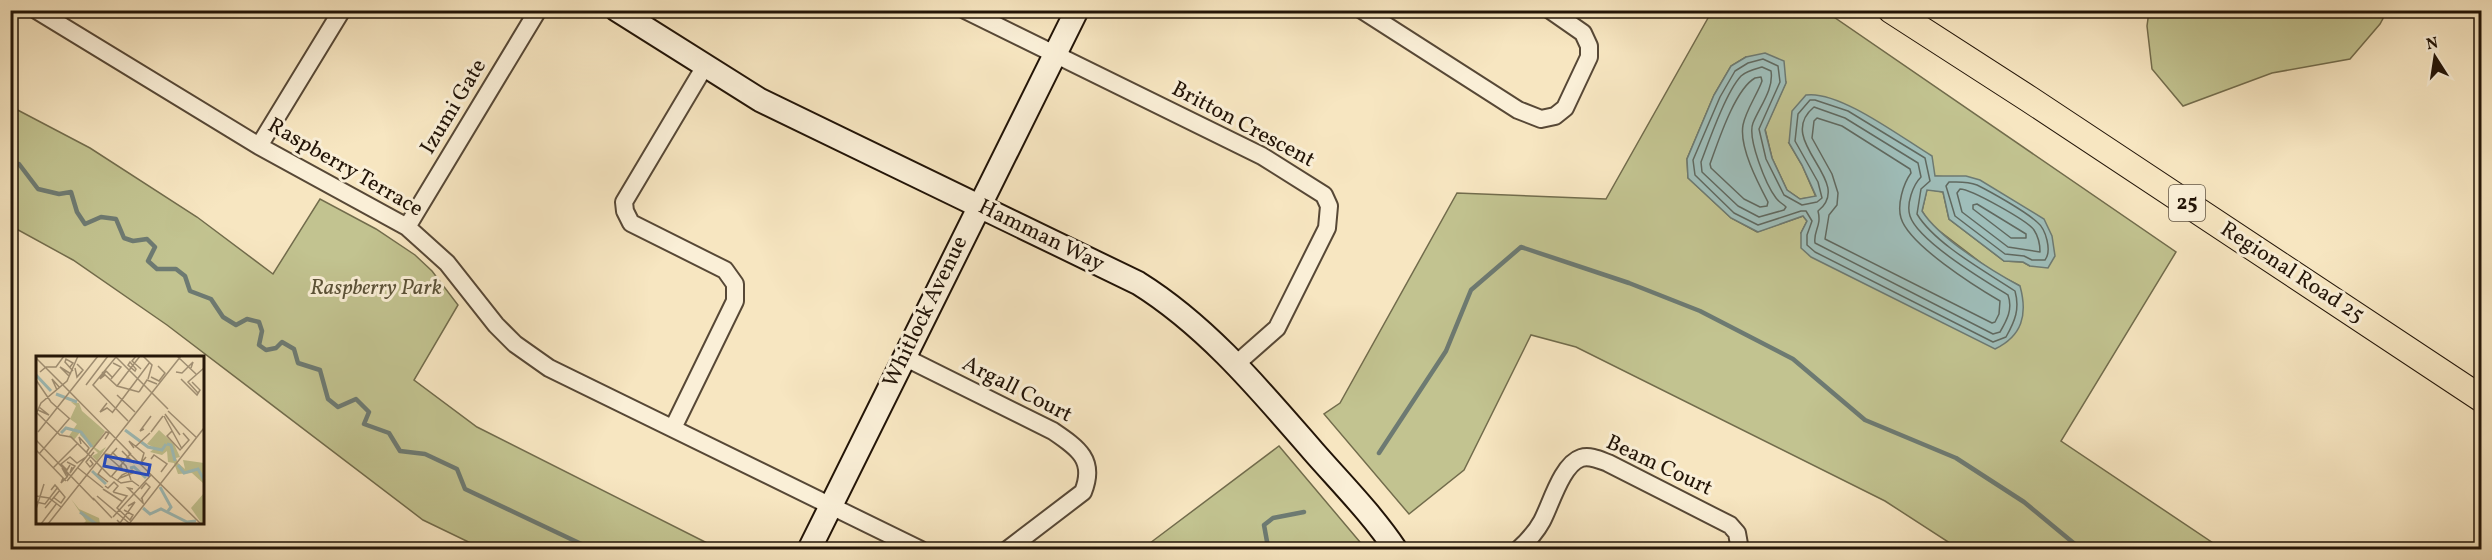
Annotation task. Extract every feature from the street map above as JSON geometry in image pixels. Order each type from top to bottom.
[{"type":"main road","name":"Regional Road 25","points":[[1891,10],[2481,399]]},
{"type":"street","name":"Raspberry Terrace","points":[[36,10],[259,146],[407,227],[447,263],[496,325],[529,355],[549,368],[831,505]]},
{"type":"street","points":[[259,146],[342,10]]},
{"type":"street","name":"Izumi Gate","points":[[407,227],[538,10]]},
{"type":"street","name":"Hamman Way","points":[[617,10],[760,100],[1138,283],[1156,294],[1203,332],[1235,365],[1372,518],[1396,549]]},
{"type":"street","points":[[965,10],[1055,55]]},
{"type":"street","name":"Whitlock Avenue","points":[[809,549],[1077,10]]},
{"type":"street","points":[[1362,10],[1518,110],[1541,119],[1555,116],[1565,108],[1589,57],[1589,46],[1583,33],[1550,10]]},
{"type":"street","name":"Britton Crescent","points":[[1055,55],[1262,156],[1324,195],[1329,206],[1327,228],[1277,328],[1235,365]]},
{"type":"street","points":[[673,428],[735,301],[735,284],[732,276],[724,270],[631,223],[625,211],[624,202],[705,66]]},
{"type":"street","name":"Argall Court","points":[[904,357],[1053,431],[1070,442],[1087,462],[1088,481],[1083,492],[1007,549]]},
{"type":"street","name":"Beam Court","points":[[1518,549],[1533,536],[1565,471],[1582,458],[1595,458],[1608,463],[1730,525],[1737,533],[1740,549]]},
{"type":"street","points":[[831,505],[921,549]]},
{"type":"green space","points":[[2149,10],[2387,11],[2380,24],[2350,59],[2272,73],[2183,106],[2152,69],[2147,26]]},
{"type":"green space","points":[[1712,11],[1825,11],[2176,252],[2061,441],[2222,549],[1959,549],[1885,501],[1576,347],[1531,335],[1464,470],[1409,514],[1324,414],[1340,403],[1457,193],[1606,199]],"holes":[[[1746,57],[1786,82],[1765,129],[1772,158],[1787,190],[1800,199],[1816,197],[1789,143],[1931,156],[1934,176],[1946,177],[2030,266],[2023,262],[2004,261],[1949,219],[1943,192],[1927,189],[1922,211],[1929,223],[1993,272],[2020,286],[1801,233],[1807,221],[1803,216],[1757,232],[1731,218],[1688,178],[1687,159],[1714,95],[1731,66]]]},
{"type":"green space","name":"Raspberry Park","points":[[10,106],[90,148],[197,217],[273,274],[320,199],[376,229],[415,255],[432,271],[458,305],[414,380],[477,427],[719,549],[483,549],[423,520],[167,325],[73,260],[11,226]]},
{"type":"green space","points":[[1279,446],[1365,548],[1142,549],[1154,540]]},
{"type":"water","points":[[1765,53],[1784,61],[1786,83],[1765,130],[1772,158],[1787,190],[1800,199],[1816,196],[1789,143],[1792,111],[1806,95],[1820,95],[1852,107],[1932,156],[1935,176],[1966,176],[1980,180],[2044,219],[2052,236],[2055,256],[2048,268],[2030,266],[2023,262],[2004,261],[1949,219],[1943,192],[1927,190],[1922,211],[1930,221],[1953,243],[2020,286],[2023,306],[2021,324],[2004,344],[1995,349],[1811,257],[1801,248],[1801,233],[1807,221],[1803,216],[1758,232],[1731,218],[1688,178],[1687,159],[1714,95],[1731,66],[1746,57]]},
{"type":"waterway","points":[[10,165],[19,164],[38,189],[59,194],[71,192],[77,212],[85,224],[101,217],[116,219],[124,238],[133,241],[147,239],[155,247],[148,261],[157,269],[176,269],[185,276],[190,291],[211,299],[223,317],[236,325],[247,319],[259,322],[262,331],[259,345],[266,350],[276,348],[282,342],[294,349],[298,363],[320,370],[328,399],[338,407],[356,399],[369,412],[364,424],[389,433],[400,451],[425,454],[457,469],[465,489],[594,550]]},
{"type":"waterway","points":[[1379,453],[1446,351],[1471,290],[1521,247],[1629,283],[1700,311],[1793,359],[1865,420],[1956,458],[2024,502],[2082,550]]},
{"type":"waterway","points":[[1265,550],[1268,547],[1264,525],[1273,518],[1304,512]]}]
